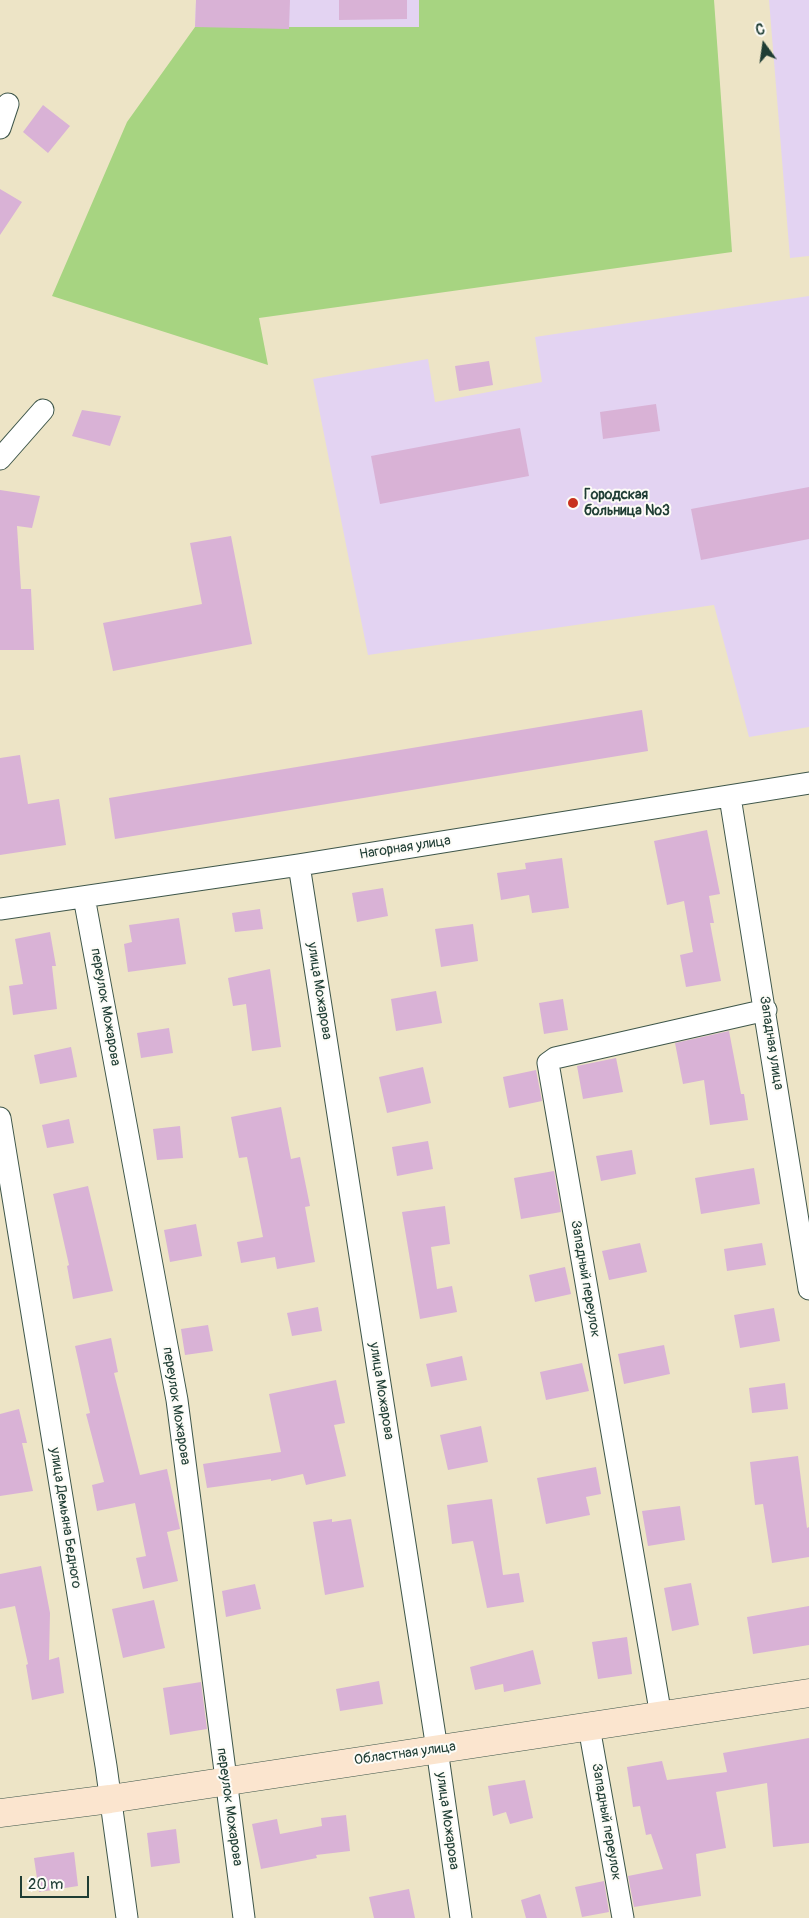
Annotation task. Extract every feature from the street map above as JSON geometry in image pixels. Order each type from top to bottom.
[{"type":"main road","name":"Областная улица","points":[[0,1813],[110,1799],[225,1780],[809,1694]]},
{"type":"street","points":[[0,128],[8,104]]},
{"type":"street","points":[[0,459],[43,410]]},
{"type":"street","name":"Нагорная улица","points":[[0,909],[299,865],[809,783]]},
{"type":"street","name":"Западная улица","points":[[730,797],[766,1010],[809,1289]]},
{"type":"street","name":"улица Можарова","points":[[299,865],[437,1749],[461,1918]]},
{"type":"street","name":"переулок Можарова","points":[[84,897],[177,1400],[244,1918]]},
{"type":"street","name":"Западный переулок","points":[[661,1716],[548,1063],[555,1058],[766,1010]]},
{"type":"street","name":"улица Демьяна Бедного","points":[[0,1118],[110,1799],[127,1918]]},
{"type":"street","name":"Западный переулок","points":[[589,1727],[623,1918]]},
{"type":"shaded area","points":[[196,0],[419,0],[420,27],[195,27]]},
{"type":"shaded area","points":[[769,0],[809,0],[809,256],[790,258]]},
{"type":"shaded area","name":"Городская больница №3","points":[[809,296],[809,727],[749,737],[714,605],[368,655],[313,379],[428,359],[435,402],[542,382],[535,337]]},
{"type":"green space","points":[[419,0],[714,0],[732,252],[259,318],[268,365],[52,296],[127,122],[195,27],[419,27]]},
{"type":"building","points":[[196,0],[290,0],[289,29],[195,27]]},
{"type":"building","points":[[339,0],[407,0],[407,19],[339,20]]},
{"type":"building","points":[[43,105],[70,126],[48,153],[23,132]]},
{"type":"building","points":[[0,189],[22,202],[0,235]]},
{"type":"building","points":[[489,361],[493,385],[459,391],[455,366]]},
{"type":"building","points":[[656,404],[660,431],[603,439],[600,412]]},
{"type":"building","points":[[82,410],[121,416],[110,446],[72,436]]},
{"type":"building","points":[[520,428],[529,476],[380,504],[371,456]]},
{"type":"building","points":[[809,487],[809,539],[701,560],[691,509]]},
{"type":"building","points":[[0,490],[40,496],[32,528],[17,526],[21,589],[31,589],[34,650],[0,650]]},
{"type":"building","points":[[231,536],[252,644],[113,671],[103,623],[202,604],[190,543]]},
{"type":"building","points":[[642,710],[648,751],[115,839],[109,798]]},
{"type":"building","points":[[20,755],[28,804],[59,799],[66,845],[0,855],[0,758]]},
{"type":"building","points":[[707,830],[720,894],[709,896],[714,923],[710,923],[721,981],[686,987],[680,955],[693,952],[684,901],[667,905],[654,841]]},
{"type":"building","points":[[562,858],[569,908],[532,913],[529,895],[501,900],[497,873],[526,869],[525,863]]},
{"type":"building","points":[[383,888],[388,916],[357,922],[352,893]]},
{"type":"building","points":[[260,909],[263,929],[235,932],[232,913]]},
{"type":"building","points":[[179,918],[186,964],[128,972],[124,944],[132,942],[129,925]]},
{"type":"building","points":[[473,924],[478,961],[441,967],[435,929]]},
{"type":"building","points":[[50,932],[56,966],[52,966],[57,1009],[13,1015],[9,986],[23,984],[15,939]]},
{"type":"building","points":[[270,969],[281,1047],[252,1051],[246,1004],[233,1006],[228,978]]},
{"type":"building","points":[[436,991],[442,1023],[396,1031],[391,999]]},
{"type":"building","points":[[563,999],[568,1030],[544,1034],[539,1003]]},
{"type":"building","points":[[169,1028],[173,1053],[141,1058],[137,1033]]},
{"type":"building","points":[[729,1031],[741,1094],[744,1094],[748,1120],[710,1125],[704,1080],[683,1084],[675,1043]]},
{"type":"building","points":[[71,1047],[77,1077],[40,1084],[34,1055]]},
{"type":"building","points":[[616,1058],[623,1092],[583,1099],[577,1066]]},
{"type":"building","points":[[423,1067],[431,1103],[387,1113],[379,1077]]},
{"type":"building","points":[[536,1070],[542,1101],[509,1108],[503,1077]]},
{"type":"building","points":[[281,1107],[291,1159],[300,1157],[310,1206],[305,1207],[315,1262],[277,1269],[275,1257],[241,1263],[237,1242],[263,1237],[247,1157],[239,1158],[231,1117]]},
{"type":"building","points":[[69,1119],[74,1143],[47,1148],[42,1125]]},
{"type":"building","points":[[180,1126],[183,1158],[157,1160],[153,1129]]},
{"type":"building","points":[[428,1141],[433,1169],[397,1176],[392,1147]]},
{"type":"building","points":[[632,1150],[636,1174],[601,1181],[596,1156]]},
{"type":"building","points":[[754,1168],[760,1204],[701,1214],[695,1178]]},
{"type":"building","points":[[554,1171],[561,1212],[521,1219],[514,1178]]},
{"type":"building","points":[[88,1186],[113,1291],[73,1299],[67,1266],[69,1265],[53,1194]]},
{"type":"building","points":[[445,1206],[450,1244],[431,1247],[437,1289],[452,1286],[457,1312],[420,1319],[402,1212]]},
{"type":"building","points":[[196,1224],[202,1256],[170,1262],[164,1230]]},
{"type":"building","points":[[640,1243],[647,1272],[609,1280],[602,1251]]},
{"type":"building","points":[[762,1243],[766,1265],[727,1271],[724,1249]]},
{"type":"building","points":[[565,1267],[571,1294],[535,1302],[529,1275]]},
{"type":"building","points":[[318,1307],[322,1331],[292,1336],[287,1313]]},
{"type":"building","points":[[774,1308],[780,1341],[740,1348],[734,1315]]},
{"type":"building","points":[[208,1325],[213,1351],[185,1355],[181,1329]]},
{"type":"building","points":[[111,1338],[118,1372],[114,1373],[140,1475],[167,1469],[180,1529],[167,1532],[178,1581],[143,1589],[136,1558],[146,1556],[135,1503],[97,1511],[92,1485],[104,1482],[86,1414],[90,1413],[75,1346]]},
{"type":"building","points":[[664,1345],[670,1374],[624,1384],[618,1354]]},
{"type":"building","points":[[462,1356],[467,1380],[431,1387],[426,1364]]},
{"type":"building","points":[[582,1363],[589,1391],[546,1400],[540,1372]]},
{"type":"building","points":[[336,1380],[345,1423],[334,1425],[346,1476],[306,1485],[303,1474],[271,1481],[271,1479],[207,1488],[203,1464],[281,1452],[269,1394]]},
{"type":"building","points":[[785,1383],[788,1409],[752,1413],[749,1388]]},
{"type":"building","points":[[19,1409],[27,1443],[22,1443],[33,1491],[0,1496],[0,1414]]},
{"type":"building","points":[[481,1426],[488,1462],[448,1470],[440,1435]]},
{"type":"building","points":[[798,1456],[807,1528],[809,1527],[809,1557],[772,1563],[763,1504],[755,1505],[750,1462]]},
{"type":"building","points":[[596,1467],[601,1494],[586,1497],[590,1515],[546,1524],[537,1478]]},
{"type":"building","points":[[492,1499],[503,1575],[519,1573],[524,1602],[487,1608],[473,1541],[452,1544],[447,1505]]},
{"type":"building","points":[[680,1506],[685,1540],[648,1546],[642,1511]]},
{"type":"building","points":[[332,1519],[332,1522],[351,1519],[364,1587],[325,1595],[313,1522]]},
{"type":"building","points":[[41,1566],[50,1613],[49,1660],[59,1657],[64,1693],[32,1700],[26,1665],[28,1664],[15,1606],[0,1609],[0,1574]]},
{"type":"building","points":[[691,1583],[699,1625],[672,1631],[664,1588]]},
{"type":"building","points":[[255,1584],[261,1609],[226,1617],[222,1591]]},
{"type":"building","points":[[154,1600],[165,1648],[123,1658],[112,1609]]},
{"type":"building","points":[[809,1606],[809,1645],[753,1654],[747,1617]]},
{"type":"building","points":[[627,1637],[632,1674],[598,1679],[592,1642]]},
{"type":"building","points":[[533,1650],[541,1684],[504,1692],[503,1684],[475,1690],[470,1667]]},
{"type":"building","points":[[379,1681],[383,1704],[340,1711],[336,1689]]},
{"type":"building","points":[[201,1682],[207,1729],[170,1735],[163,1688]]},
{"type":"building","points":[[809,1738],[809,1843],[773,1847],[767,1783],[716,1792],[726,1848],[696,1854],[701,1896],[634,1907],[628,1876],[663,1869],[651,1834],[646,1835],[640,1806],[633,1807],[627,1767],[662,1761],[667,1780],[727,1772],[723,1753]]},
{"type":"building","points":[[525,1780],[533,1818],[510,1824],[506,1812],[493,1816],[488,1786]]},
{"type":"building","points":[[346,1815],[350,1851],[316,1855],[317,1858],[261,1869],[252,1824],[277,1819],[280,1834],[322,1826],[321,1818]]},
{"type":"building","points":[[176,1829],[180,1863],[151,1867],[147,1833]]},
{"type":"building","points":[[74,1852],[78,1886],[39,1892],[34,1858]]},
{"type":"building","points":[[604,1881],[609,1912],[582,1917],[575,1887]]},
{"type":"building","points":[[409,1889],[415,1918],[374,1918],[369,1897]]},
{"type":"building","points":[[540,1894],[547,1918],[526,1918],[521,1900]]},
{"type":"place","name":"Городская больница №3","points":[[573,503]]}]
